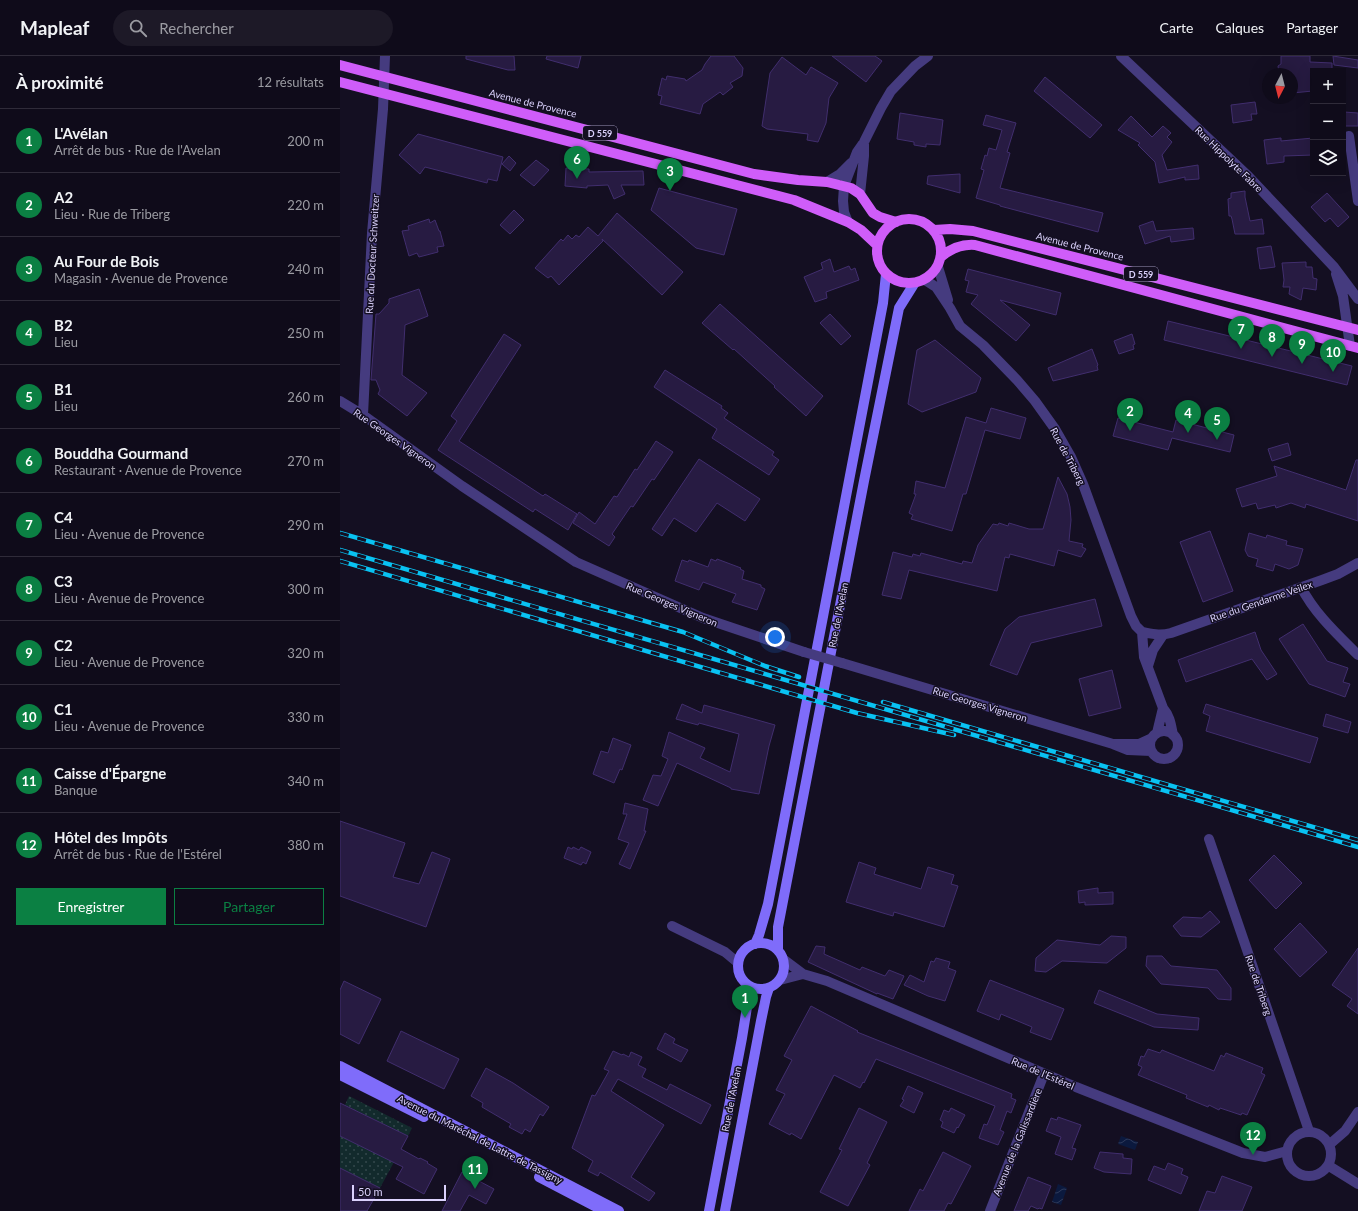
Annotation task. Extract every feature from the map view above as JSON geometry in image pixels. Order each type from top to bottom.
[{"type":"main road","name":"Avenue de Provence","points":[[340,66],[754,174],[827,182],[851,188],[860,194]]},
{"type":"main road","name":"D 559","points":[[340,82],[794,200],[848,222],[861,230],[878,245]]},
{"type":"main road","name":"D 559","points":[[860,194],[873,213],[896,222]]},
{"type":"main road","points":[[903,220],[916,220],[923,222],[934,230],[942,247],[942,256],[938,267],[930,277],[914,284],[899,282],[886,274],[881,268],[878,260],[878,245],[884,231],[896,222],[903,220]]},
{"type":"main road","name":"Avenue de Provence","points":[[934,230],[950,228],[973,231],[1358,330]]},
{"type":"main road","name":"D 559","points":[[942,256],[956,247],[975,245],[1354,347]]},
{"type":"main road","name":"Rue de l'Avelan","points":[[755,944],[768,904],[881,311],[886,274]]},
{"type":"main road","name":"Rue de l'Avelan","points":[[780,954],[778,927],[864,481],[899,308],[914,284]]},
{"type":"main road","points":[[755,944],[767,944],[780,954],[784,966],[783,973],[780,980],[775,985],[762,990],[755,989],[748,987],[739,976],[737,962],[743,950],[755,944]]},
{"type":"main road","name":"Rue de l'Avelan","points":[[709,1211],[742,1038],[748,1001],[748,987]]},
{"type":"main road","name":"Rue de l'Avelan","points":[[725,1211],[762,1016],[769,988]]},
{"type":"main road","name":"Avenue du Maréchal de Lattre de Tassigny","points":[[340,1066],[619,1211]]},
{"type":"main road","name":"Avenue du Maréchal de Lattre de Tassigny","points":[[340,1075],[490,1150],[604,1211]]},
{"type":"street","name":"Rue du Docteur Schweitzer","points":[[363,415],[372,233],[384,94],[385,56]]},
{"type":"street","points":[[848,222],[844,212],[844,186],[852,162],[891,91],[911,70],[928,56]]},
{"type":"street","name":"Rue Hippolyte Fabre","points":[[1121,56],[1248,176],[1334,267],[1358,299]]},
{"type":"street","points":[[1349,136],[1358,201]]},
{"type":"street","points":[[860,194],[864,142]]},
{"type":"street","points":[[827,182],[840,174],[852,162]]},
{"type":"street","name":"Rue de Triberg","points":[[938,267],[947,293],[950,308]]},
{"type":"street","name":"Rue Hippolyte Fabre","points":[[1334,267],[1344,296],[1348,327],[1354,347]]},
{"type":"street","name":"Rue de Triberg","points":[[925,280],[936,287],[960,326],[983,345],[1017,380],[1035,401],[1055,429],[1083,484],[1131,616],[1136,626],[1142,632],[1144,657],[1163,708],[1170,719],[1173,735]]},
{"type":"street","name":"Rue Georges Vigneron","points":[[340,401],[363,415],[462,486],[576,562],[703,618],[804,652],[1113,744],[1128,750],[1152,751]]},
{"type":"street","name":"Rue du Gendarme Veilex","points":[[1162,635],[1338,574],[1358,563]]},
{"type":"street","points":[[1301,587],[1307,599],[1326,623],[1358,655]]},
{"type":"street","points":[[1142,632],[1162,635]]},
{"type":"street","points":[[1148,666],[1153,650],[1162,635]]},
{"type":"street","points":[[1154,736],[1166,731],[1173,735],[1178,746],[1171,757],[1158,757],[1150,747],[1163,708]]},
{"type":"street","name":"Rue Georges Vigneron","points":[[1113,744],[1139,744],[1154,736]]},
{"type":"street","name":"Rue de Triberg","points":[[1209,839],[1309,1131]]},
{"type":"street","points":[[672,926],[725,952],[737,962]]},
{"type":"street","name":"Rue de l'Estérel","points":[[780,954],[803,974],[827,981],[1044,1074],[1243,1153],[1265,1157],[1287,1151]]},
{"type":"street","points":[[780,980],[803,974]]},
{"type":"street","name":"Avenue de la Galissardière","points":[[990,1211],[1044,1074]]},
{"type":"street","points":[[1330,1144],[1345,1131],[1358,1112]]},
{"type":"street","points":[[1309,1131],[1320,1134],[1330,1144],[1332,1159],[1329,1166],[1322,1173],[1308,1177],[1300,1175],[1289,1165],[1287,1151],[1289,1143],[1294,1137],[1301,1133],[1309,1131]]},
{"type":"street","points":[[1329,1166],[1358,1184]]},
{"type":"green space","points":[[349,1096],[412,1128],[408,1136],[345,1105]]},
{"type":"green space","points":[[340,1136],[394,1162],[380,1188],[340,1168]]},
{"type":"water","points":[[1121,1136],[1138,1142],[1135,1150],[1118,1144]]},
{"type":"water","points":[[1058,1184],[1067,1188],[1061,1205],[1052,1202]]},
{"type":"building","points":[[466,56],[514,56],[515,70],[508,70],[466,59]]},
{"type":"building","points":[[547,56],[581,56],[578,68],[546,59]]},
{"type":"building","points":[[711,56],[734,56],[743,68],[742,76],[730,83],[733,87],[723,95],[720,92],[703,104],[700,114],[660,104],[662,96],[658,95],[662,78],[666,80],[667,76],[685,79],[686,81],[702,70]]},
{"type":"building","points":[[832,56],[875,56],[882,61],[866,82]]},
{"type":"building","points":[[1281,56],[1310,56],[1310,62],[1332,63],[1332,68],[1310,68],[1310,91],[1298,92],[1298,68],[1278,68],[1278,66],[1281,64]]},
{"type":"building","points":[[1333,56],[1358,60],[1358,68],[1334,65]]},
{"type":"building","points":[[782,57],[806,75],[811,67],[838,83],[829,98],[826,123],[818,142],[807,140],[808,134],[767,129],[762,126],[770,73]]},
{"type":"building","points":[[1045,77],[1102,125],[1090,138],[1034,91]]},
{"type":"building","points":[[1255,102],[1257,114],[1251,114],[1252,120],[1233,123],[1231,105]]},
{"type":"building","points":[[1346,112],[1358,113],[1358,126],[1346,126]]},
{"type":"building","points":[[900,113],[943,120],[940,145],[926,144],[926,147],[914,145],[914,142],[897,139]]},
{"type":"building","points":[[986,115],[1016,123],[1007,152],[1010,153],[1000,188],[1103,213],[1098,232],[1000,206],[976,198],[984,170],[981,169],[985,155],[987,156],[989,148],[996,150],[1002,130],[983,125]]},
{"type":"building","points":[[1131,116],[1152,137],[1163,126],[1171,133],[1167,137],[1172,142],[1162,155],[1167,170],[1198,165],[1199,179],[1185,180],[1185,177],[1159,183],[1155,162],[1138,145],[1140,143],[1118,130]]},
{"type":"building","points":[[418,134],[503,157],[497,181],[488,179],[487,183],[425,167],[420,174],[399,155]]},
{"type":"building","points":[[1281,138],[1281,141],[1310,138],[1310,155],[1284,156],[1284,162],[1267,164],[1264,140]]},
{"type":"building","points":[[509,156],[516,163],[510,171],[502,164]]},
{"type":"building","points":[[536,160],[549,170],[534,186],[520,175]]},
{"type":"building","points":[[566,168],[589,169],[589,172],[643,171],[644,185],[621,185],[625,194],[614,199],[608,185],[587,186],[587,188],[565,186]]},
{"type":"building","points":[[960,174],[960,193],[927,184],[928,176]]},
{"type":"building","points":[[659,188],[737,209],[724,255],[696,248],[651,210]]},
{"type":"building","points":[[1245,191],[1250,221],[1262,219],[1264,234],[1235,234],[1231,216],[1229,216],[1228,199],[1231,198],[1231,193]]},
{"type":"building","points":[[1327,193],[1349,217],[1338,227],[1330,218],[1325,222],[1311,207]]},
{"type":"building","points":[[514,210],[524,220],[510,234],[500,225]]},
{"type":"building","points":[[617,213],[683,272],[662,295],[602,239],[603,241],[559,285],[551,276],[548,278],[535,268],[561,239],[563,241],[568,235],[572,239],[576,235],[579,237],[588,227],[598,236]]},
{"type":"building","points":[[429,219],[430,223],[435,220],[444,246],[437,247],[438,252],[419,257],[417,253],[409,256],[402,231],[409,230],[408,226]]},
{"type":"building","points":[[1153,221],[1156,231],[1193,228],[1194,239],[1171,242],[1170,236],[1145,244],[1139,226]]},
{"type":"building","points":[[1271,246],[1275,267],[1260,269],[1257,248]]},
{"type":"building","points":[[830,259],[834,272],[849,266],[851,270],[855,268],[859,280],[826,292],[827,298],[815,302],[804,277],[823,269],[821,263]]},
{"type":"building","points":[[1306,262],[1306,267],[1312,267],[1313,278],[1317,279],[1316,290],[1303,288],[1301,300],[1289,294],[1290,287],[1283,287],[1284,280],[1282,263]]},
{"type":"building","points":[[968,269],[1061,293],[1056,315],[1000,300],[1030,325],[1016,341],[971,304],[978,295],[966,292],[969,281],[965,280]]},
{"type":"building","points":[[419,289],[428,316],[405,325],[402,375],[427,393],[407,416],[378,394],[380,390],[376,380],[371,380],[376,314],[379,314],[389,303],[389,299]]},
{"type":"building","points":[[720,304],[823,396],[806,416],[734,349],[733,350],[702,323]]},
{"type":"building","points":[[830,314],[851,336],[841,345],[820,323]]},
{"type":"building","points":[[1168,321],[1352,366],[1347,385],[1164,340]]},
{"type":"building","points":[[504,334],[521,345],[459,441],[543,496],[545,494],[577,514],[568,530],[535,509],[533,512],[438,450],[457,421],[451,416]]},
{"type":"building","points":[[1132,334],[1135,344],[1133,345],[1134,349],[1119,354],[1114,341]]},
{"type":"building","points":[[935,340],[981,378],[976,392],[922,412],[908,404],[917,350]]},
{"type":"building","points":[[1092,349],[1098,365],[1098,370],[1053,381],[1048,368]]},
{"type":"building","points":[[665,370],[722,406],[721,408],[728,413],[724,418],[774,452],[772,455],[779,460],[769,475],[712,438],[717,429],[654,387]]},
{"type":"building","points":[[991,408],[1026,418],[1020,439],[985,430],[966,494],[963,494],[952,531],[911,519],[913,515],[909,513],[916,494],[914,494],[916,481],[945,488],[966,417],[986,423]]},
{"type":"building","points":[[1118,418],[1173,432],[1176,420],[1234,435],[1230,452],[1172,438],[1168,450],[1113,436]]},
{"type":"building","points":[[656,441],[673,452],[633,507],[631,506],[612,534],[615,537],[609,546],[573,523],[579,512],[595,524],[614,496],[617,497],[635,469],[637,470]]},
{"type":"building","points":[[1288,443],[1291,455],[1272,461],[1268,449]]},
{"type":"building","points":[[699,459],[760,499],[745,521],[717,503],[696,532],[674,518],[662,536],[652,529]]},
{"type":"building","points":[[1356,460],[1358,460],[1358,521],[1306,504],[1305,508],[1291,503],[1276,508],[1275,505],[1258,509],[1256,503],[1242,507],[1236,489],[1277,476],[1274,466],[1346,490]]},
{"type":"building","points":[[1058,477],[1067,494],[1070,507],[1071,520],[1069,541],[1083,544],[1082,547],[1086,549],[1081,557],[1058,550],[1054,566],[1010,554],[1009,558],[1005,557],[997,591],[909,570],[901,599],[882,595],[893,552],[912,557],[913,554],[920,556],[921,553],[962,564],[963,561],[972,563],[978,545],[993,524],[998,525],[999,523],[1008,526],[1009,523],[1029,529],[1043,529]]},
{"type":"building","points":[[1210,531],[1233,591],[1203,602],[1180,542]]},
{"type":"building","points":[[1249,533],[1266,538],[1267,535],[1287,541],[1286,545],[1303,549],[1298,565],[1289,569],[1275,564],[1273,571],[1256,566],[1258,559],[1248,556],[1245,550]]},
{"type":"building","points":[[711,559],[716,561],[717,559],[741,568],[740,569],[744,571],[742,579],[761,585],[761,587],[765,589],[757,610],[732,602],[736,594],[703,582],[699,590],[675,581],[682,560],[688,562],[689,560],[708,567]]},
{"type":"building","points":[[1095,599],[1102,626],[1031,643],[1017,675],[990,665],[1005,629],[1019,617]]},
{"type":"building","points":[[1303,624],[1327,661],[1348,668],[1343,682],[1350,684],[1345,697],[1309,684],[1279,639]]},
{"type":"building","points":[[1255,632],[1261,650],[1277,674],[1267,680],[1252,659],[1186,682],[1178,660]]},
{"type":"building","points":[[1112,670],[1121,708],[1089,716],[1079,679]]},
{"type":"building","points":[[682,704],[702,713],[704,705],[775,725],[759,794],[731,789],[677,763],[658,806],[643,800],[653,775],[661,776],[668,759],[662,756],[669,732],[705,748],[700,758],[730,772],[739,734],[699,723],[698,725],[676,719]]},
{"type":"building","points":[[1206,704],[1318,738],[1310,763],[1206,731],[1210,716],[1203,713]]},
{"type":"building","points":[[1326,714],[1351,722],[1348,733],[1323,726]]},
{"type":"building","points":[[613,738],[631,745],[622,770],[620,769],[614,783],[593,774],[601,751],[608,753]]},
{"type":"building","points":[[625,803],[648,809],[644,831],[646,831],[630,869],[619,864],[629,843],[618,839],[627,814],[623,814]]},
{"type":"building","points":[[340,821],[405,843],[393,877],[419,884],[432,852],[450,859],[426,927],[340,896]]},
{"type":"building","points":[[568,847],[572,849],[573,847],[579,850],[581,847],[591,852],[586,864],[583,862],[581,865],[564,858]]},
{"type":"building","points":[[1274,855],[1302,883],[1276,909],[1249,880]]},
{"type":"building","points":[[859,862],[876,868],[874,874],[921,889],[928,867],[954,875],[951,884],[958,886],[944,927],[894,912],[893,916],[846,902]]},
{"type":"building","points":[[1098,888],[1098,893],[1113,892],[1113,904],[1085,905],[1085,902],[1079,903],[1078,891]]},
{"type":"building","points":[[1210,911],[1220,922],[1201,937],[1181,936],[1173,926],[1183,917],[1202,918]]},
{"type":"building","points":[[1300,923],[1327,952],[1300,977],[1274,949]]},
{"type":"building","points":[[1111,936],[1126,937],[1126,948],[1107,963],[1062,961],[1046,972],[1035,971],[1036,958],[1057,940],[1100,945]]},
{"type":"building","points":[[816,946],[825,947],[824,954],[860,970],[862,967],[885,976],[889,970],[904,976],[893,999],[877,994],[808,962]]},
{"type":"building","points":[[1358,948],[1358,1014],[1347,1006],[1352,999],[1332,985]]},
{"type":"building","points":[[1147,956],[1162,956],[1171,966],[1217,970],[1231,988],[1231,1000],[1218,999],[1208,988],[1161,984],[1146,966]]},
{"type":"building","points":[[936,958],[950,962],[948,968],[956,971],[945,1001],[928,996],[904,985],[910,975],[924,982],[931,961],[934,962]]},
{"type":"building","points":[[990,980],[1064,1009],[1051,1040],[1030,1032],[1032,1027],[1001,1014],[999,1020],[977,1011]]},
{"type":"building","points":[[344,981],[381,999],[359,1044],[340,1034],[340,990]]},
{"type":"building","points":[[1099,990],[1157,1014],[1199,1018],[1198,1030],[1154,1027],[1094,1003]]},
{"type":"building","points":[[811,1006],[858,1031],[857,1032],[1012,1094],[1011,1098],[1016,1100],[1011,1113],[1007,1111],[1000,1130],[1004,1132],[998,1145],[979,1138],[984,1124],[987,1125],[995,1106],[876,1059],[860,1088],[834,1075],[801,1139],[769,1124],[785,1094],[776,1090],[792,1060],[784,1056]]},
{"type":"building","points":[[401,1031],[459,1059],[444,1089],[387,1061]]},
{"type":"building","points":[[665,1033],[675,1039],[673,1043],[688,1050],[681,1062],[657,1049]]},
{"type":"building","points":[[1148,1049],[1160,1053],[1162,1050],[1214,1071],[1221,1055],[1224,1057],[1226,1053],[1263,1068],[1261,1073],[1265,1075],[1247,1115],[1242,1113],[1241,1115],[1220,1108],[1219,1110],[1209,1105],[1208,1107],[1186,1098],[1187,1095],[1138,1075],[1142,1067],[1138,1065],[1141,1056],[1144,1057]]},
{"type":"building","points":[[613,1051],[629,1057],[631,1052],[642,1057],[638,1065],[646,1069],[642,1077],[667,1090],[670,1084],[711,1105],[701,1124],[618,1079],[611,1091],[664,1125],[631,1177],[655,1193],[649,1201],[600,1172],[598,1176],[588,1171],[593,1161],[572,1148],[592,1095],[595,1096],[609,1071],[604,1069]]},
{"type":"building","points":[[486,1068],[513,1083],[549,1107],[543,1116],[540,1114],[530,1132],[525,1129],[522,1134],[509,1127],[511,1124],[482,1107],[483,1103],[471,1096]]},
{"type":"building","points":[[908,1086],[923,1093],[914,1113],[900,1106],[904,1100],[902,1099]]},
{"type":"building","points":[[340,1103],[408,1136],[401,1149],[419,1159],[420,1158],[428,1162],[427,1163],[437,1169],[424,1194],[396,1179],[403,1167],[340,1136]]},
{"type":"building","points":[[859,1108],[887,1122],[867,1163],[870,1165],[848,1206],[820,1192],[842,1150],[839,1149]]},
{"type":"building","points":[[951,1108],[965,1115],[954,1133],[941,1127],[943,1122],[940,1120],[944,1110],[949,1112]]},
{"type":"building","points":[[1058,1117],[1081,1125],[1072,1148],[1076,1149],[1072,1160],[1055,1154],[1061,1137],[1046,1131],[1051,1118],[1057,1120]]},
{"type":"building","points":[[943,1152],[971,1166],[951,1204],[948,1203],[944,1211],[909,1211],[920,1189],[923,1191]]},
{"type":"building","points":[[1100,1152],[1123,1154],[1123,1158],[1132,1159],[1131,1174],[1104,1172],[1094,1168]]},
{"type":"building","points":[[1168,1163],[1183,1169],[1181,1174],[1188,1177],[1181,1194],[1148,1180],[1154,1166],[1165,1170]]},
{"type":"building","points":[[340,1168],[380,1188],[367,1211],[340,1211]]},
{"type":"building","points":[[462,1172],[494,1189],[486,1204],[469,1195],[460,1211],[442,1211]]},
{"type":"building","points":[[1222,1176],[1252,1187],[1242,1211],[1199,1211],[1207,1191],[1215,1193]]},
{"type":"building","points":[[1028,1177],[1051,1186],[1042,1209],[1031,1206],[1028,1211],[1014,1211]]},
{"type":"railway","points":[[340,533],[683,632],[765,666],[799,677]]},
{"type":"railway","points":[[340,550],[1358,847]]},
{"type":"railway","points":[[340,561],[857,713],[954,735]]},
{"type":"railway","points":[[883,702],[1358,840]]},
{"type":"place","name":"Bouddha Gourmand","points":[[577,179]]},
{"type":"place","name":"Au Four de Bois","points":[[670,191]]},
{"type":"place","name":"C4","points":[[1241,349]]},
{"type":"place","name":"C3","points":[[1272,357]]},
{"type":"place","name":"C2","points":[[1302,364]]},
{"type":"place","name":"C1","points":[[1333,372]]},
{"type":"place","name":"A2","points":[[1130,431]]},
{"type":"place","name":"B2","points":[[1188,433]]},
{"type":"place","name":"B1","points":[[1217,440]]},
{"type":"place","name":"L'Avélan","points":[[745,1018]]},
{"type":"place","name":"Hôtel des Impôts","points":[[1253,1155]]},
{"type":"place","name":"Caisse d'Épargne","points":[[475,1189]]}]
